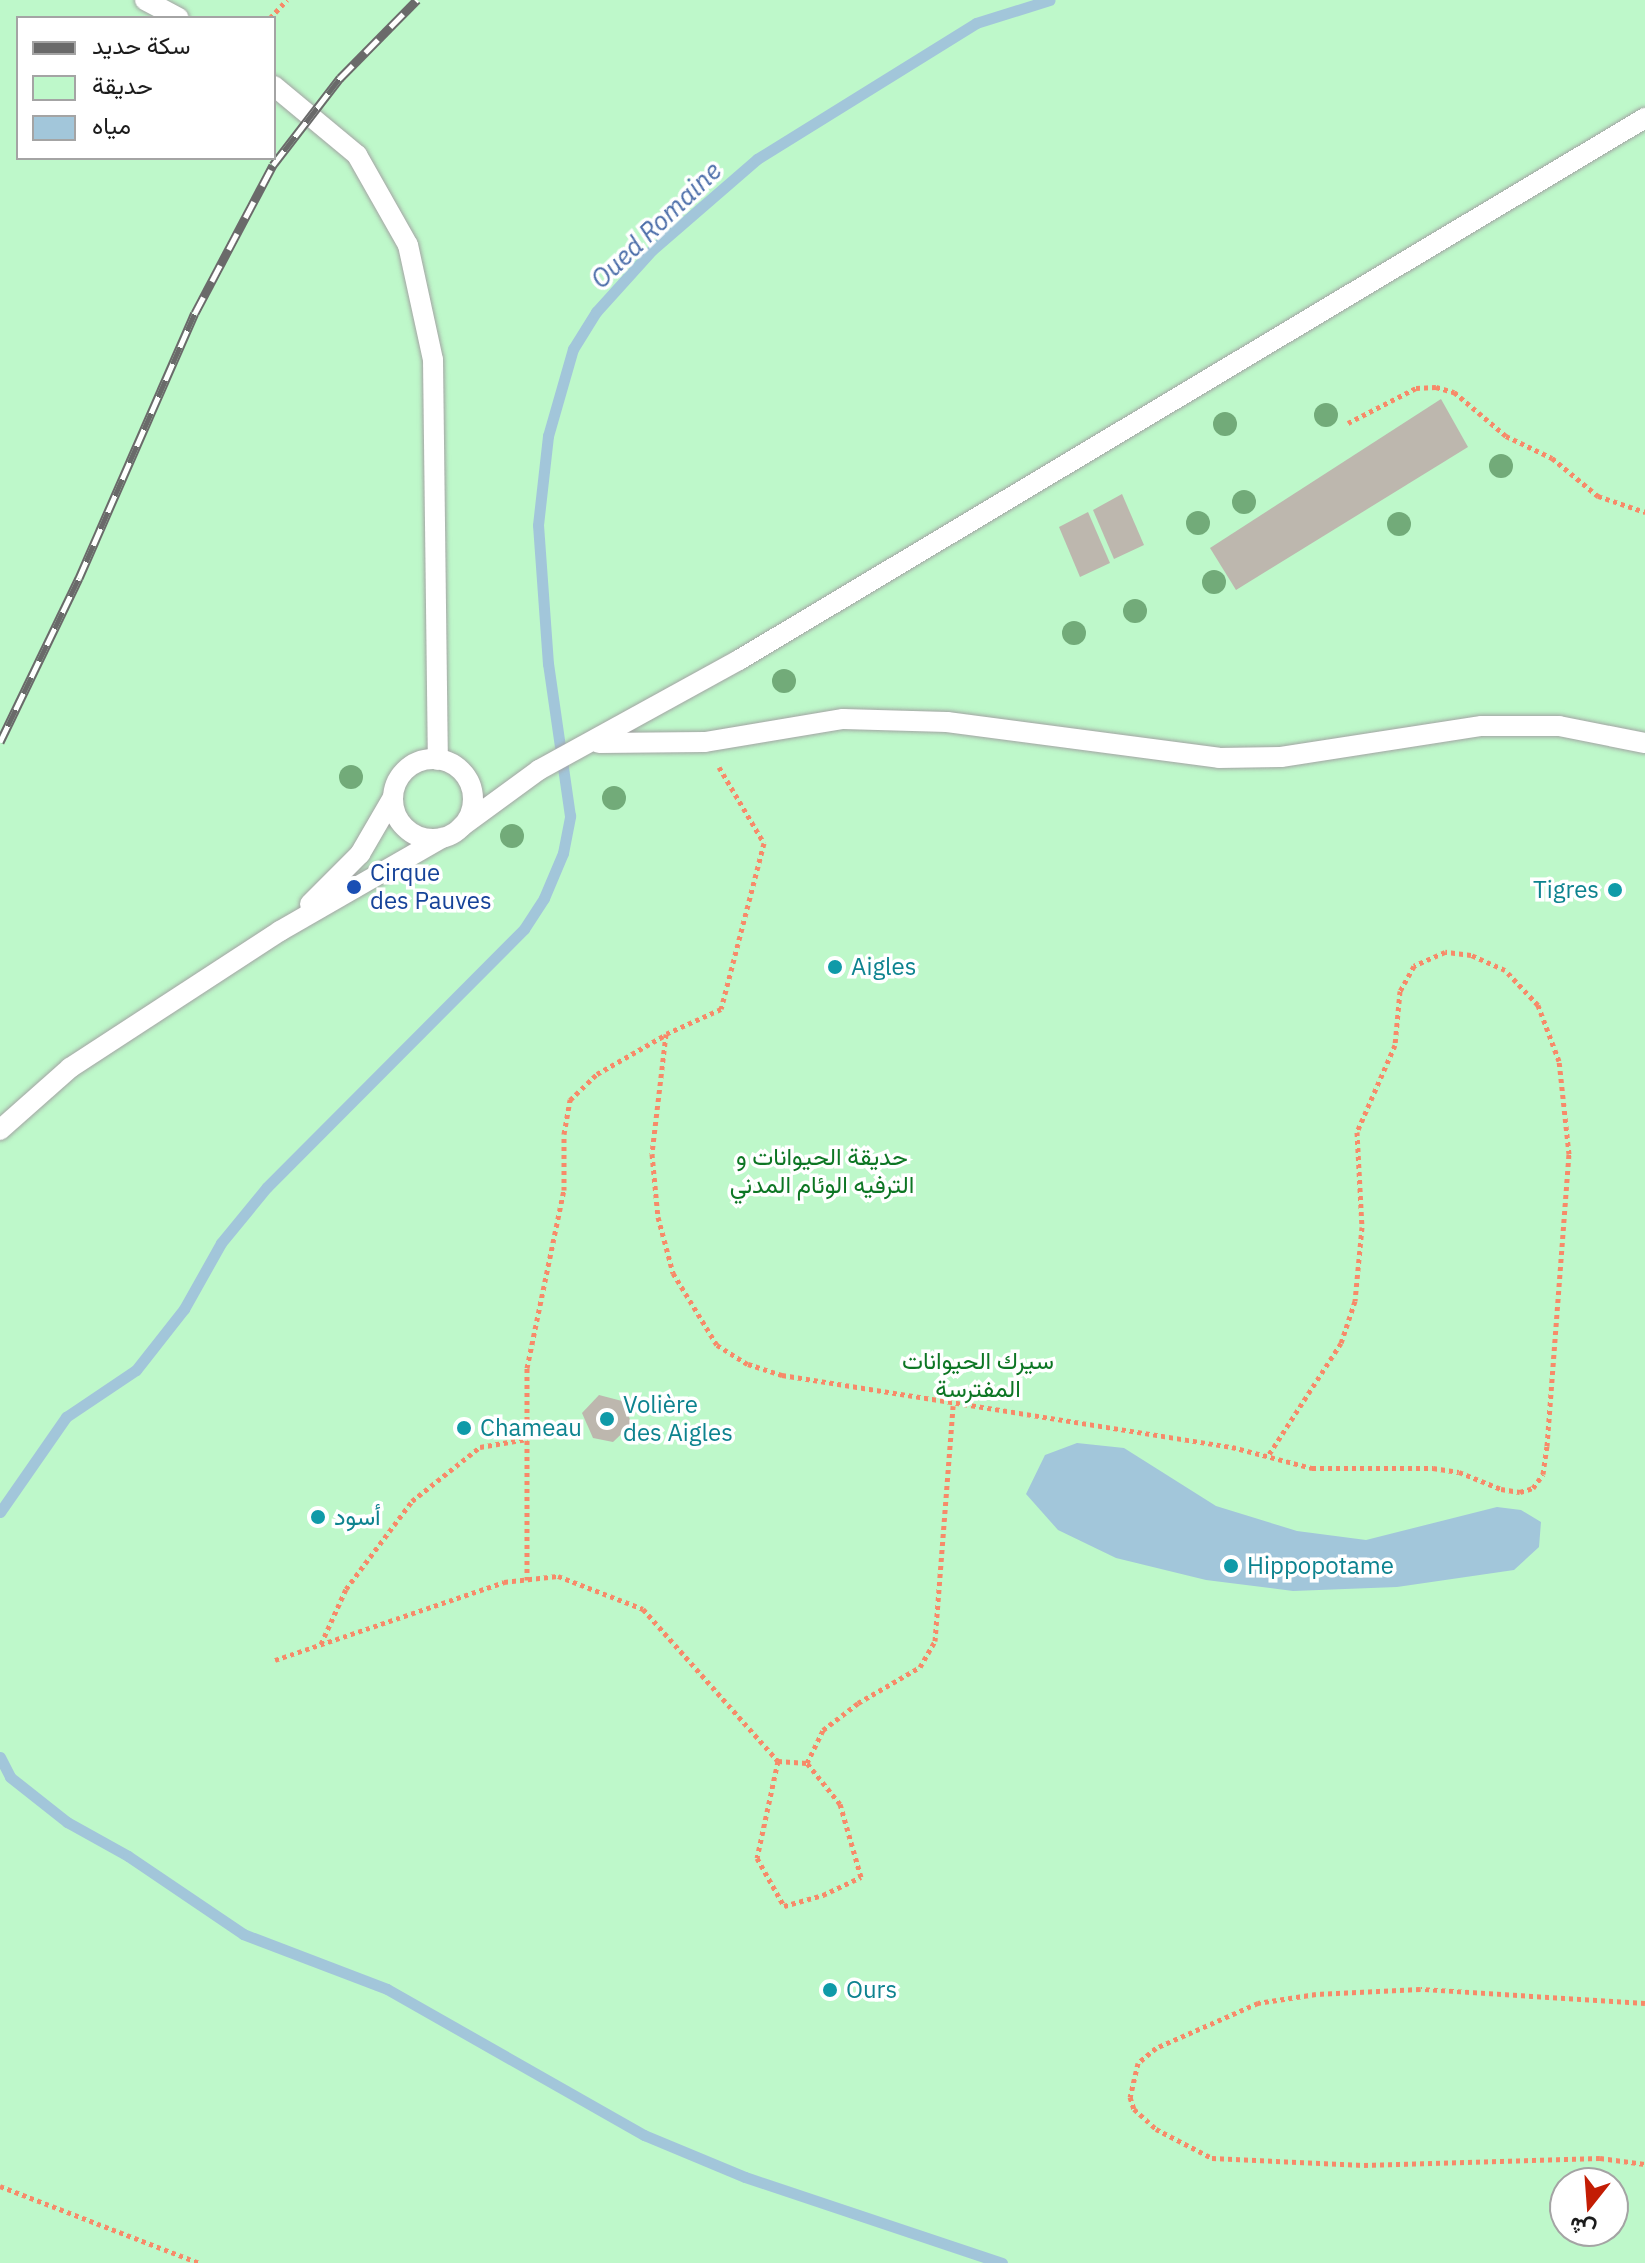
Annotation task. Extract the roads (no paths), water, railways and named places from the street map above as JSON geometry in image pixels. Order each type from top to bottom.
[{"type":"lane","points":[[145,0],[175,16]]},
{"type":"lane","points":[[276,88],[357,155],[408,245],[433,360],[438,760]]},
{"type":"lane","points":[[0,1130],[70,1068],[280,931],[461,827],[539,770],[595,743],[1645,118]]},
{"type":"lane","points":[[595,743],[705,742],[843,719],[947,722],[1219,758],[1281,757],[1482,726],[1559,726],[1645,743]]},
{"type":"lane","points":[[280,931],[360,854],[393,797],[402,773],[412,765],[438,760],[467,779],[472,802],[461,827]]},
{"type":"lane","points":[[393,797],[396,815],[409,831],[442,838]]},
{"type":"water","points":[[1077,1443],[1124,1448],[1216,1506],[1297,1531],[1366,1540],[1497,1507],[1521,1510],[1541,1522],[1539,1547],[1514,1570],[1397,1587],[1293,1591],[1206,1580],[1116,1558],[1058,1530],[1026,1494],[1045,1455]]},
{"type":"waterway","name":"Oued Romaine","points":[[0,1512],[66,1417],[136,1370],[184,1309],[221,1243],[267,1187],[524,929],[544,898],[563,853],[570,816],[548,664],[538,525],[548,436],[573,349],[596,312],[652,250],[757,159],[976,23],[1050,0]]},
{"type":"waterway","points":[[0,1757],[10,1777],[67,1822],[128,1856],[243,1934],[387,1989],[644,2135],[745,2177],[1002,2263]]},
{"type":"railway","points":[[0,742],[79,578],[195,313],[273,165],[340,78],[417,0]]},
{"type":"place","name":"Cirque des Pauves","points":[[354,887]]},
{"type":"place","name":"Tigres","points":[[1615,890]]},
{"type":"place","name":"Aigles","points":[[835,967]]},
{"type":"place","name":"Volière des Aigles","points":[[607,1419]]},
{"type":"place","name":"Chameau","points":[[464,1428]]},
{"type":"place","name":"أسود","points":[[318,1517]]},
{"type":"place","name":"Hippopotame","points":[[1231,1566]]},
{"type":"place","name":"Ours","points":[[830,1990]]},
{"type":"park label","name":"حديقة الحيوانات و الترفيه الوئام المدني","points":[[822,1171]]},
{"type":"park label","name":"سيرك الحيوانات المفترسة","points":[[978,1375]]}]
